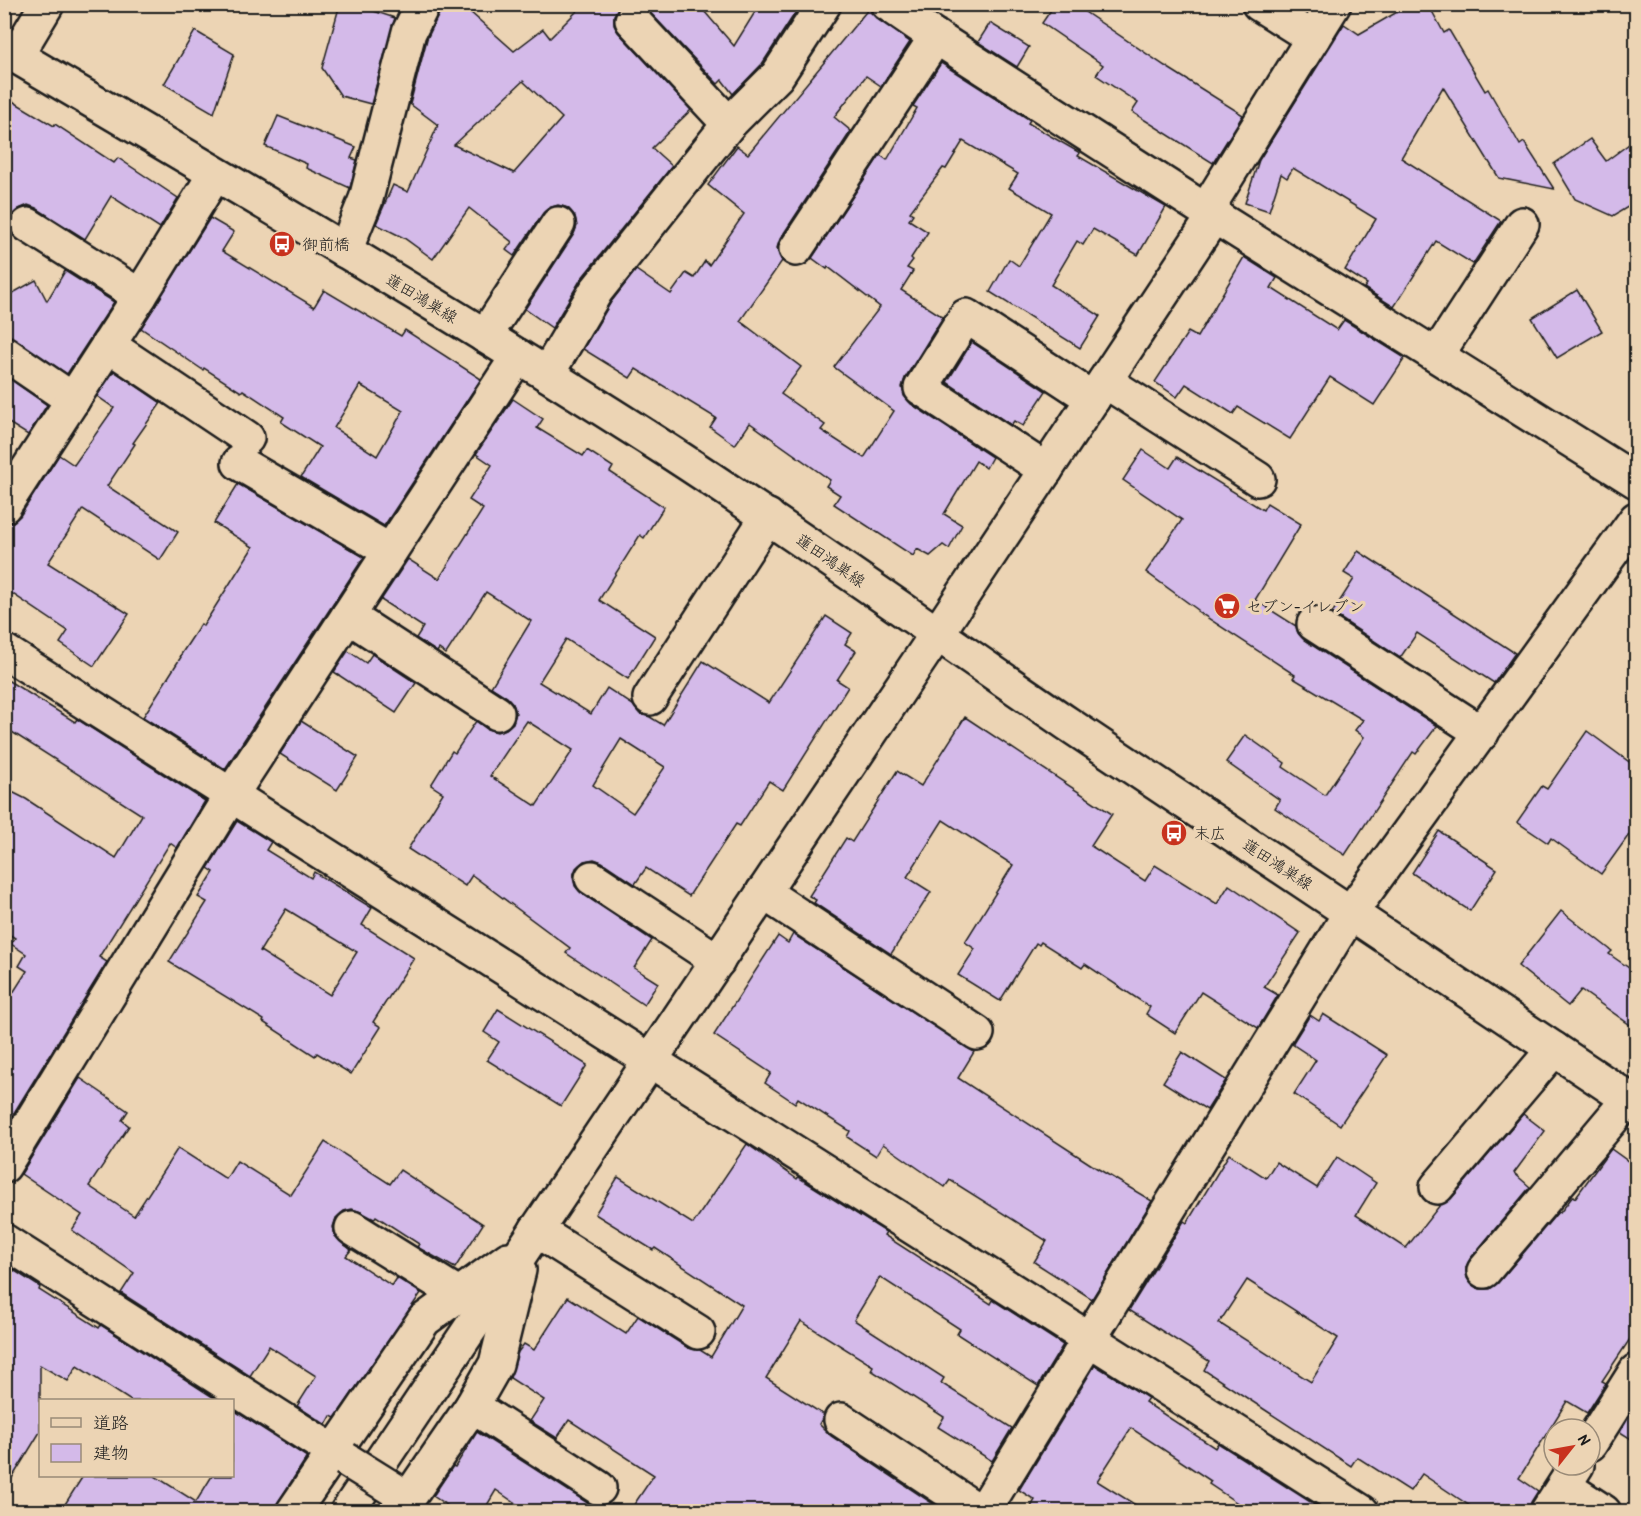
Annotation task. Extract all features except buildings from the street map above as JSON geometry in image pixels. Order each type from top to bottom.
[{"type":"street","points":[[10,53],[47,4]]},
{"type":"street","points":[[345,251],[366,200],[409,32],[423,4]]},
{"type":"street","points":[[548,374],[596,291],[729,124],[777,76],[824,4]]},
{"type":"street","points":[[888,4],[1214,216],[1636,481]]},
{"type":"street","points":[[1259,4],[1313,38]]},
{"type":"street","points":[[347,1512],[937,634],[1214,216],[1213,199],[1334,4]]},
{"type":"street","points":[[632,20],[729,124]]},
{"type":"street","points":[[796,249],[936,37]]},
{"type":"street","name":"蓮田鴻巣線","points":[[10,53],[548,374],[768,516],[937,634],[1633,1102]]},
{"type":"street","points":[[4,506],[140,296],[215,174]]},
{"type":"street","points":[[485,336],[558,224]]},
{"type":"street","points":[[1437,355],[1522,224]]},
{"type":"street","points":[[28,225],[140,296]]},
{"type":"street","points":[[1046,470],[921,388],[966,316],[1258,479]]},
{"type":"street","points":[[108,345],[243,451],[390,551]]},
{"type":"street","points":[[4,353],[73,400]]},
{"type":"street","points":[[4,1166],[231,795],[518,357]]},
{"type":"street","points":[[650,698],[768,516]]},
{"type":"street","points":[[841,1420],[981,1512],[1351,912],[1636,519]]},
{"type":"street","points":[[348,616],[496,713]]},
{"type":"street","points":[[1314,624],[1482,733]]},
{"type":"street","points":[[4,651],[1362,1512]]},
{"type":"street","points":[[592,878],[718,961]]},
{"type":"street","points":[[763,892],[978,1033]]},
{"type":"street","points":[[1437,1187],[1554,1049]]},
{"type":"street","points":[[1485,1271],[1633,1102]]},
{"type":"street","points":[[352,1228],[458,1294]]},
{"type":"street","points":[[293,1512],[340,1456],[424,1320],[530,1239]]},
{"type":"street","points":[[530,1239],[698,1332]]},
{"type":"street","points":[[4,1241],[340,1456],[406,1503],[472,1406],[496,1364],[530,1239]]},
{"type":"street","points":[[1602,1425],[1636,1371]]},
{"type":"street","points":[[472,1406],[599,1488]]},
{"type":"street","points":[[1563,1488],[1604,1512]]},
{"type":"place","name":"御前橋","points":[[282,244]]},
{"type":"place","name":"セブン-イレブン","points":[[1227,606]]},
{"type":"place","name":"末広","points":[[1174,833]]}]
